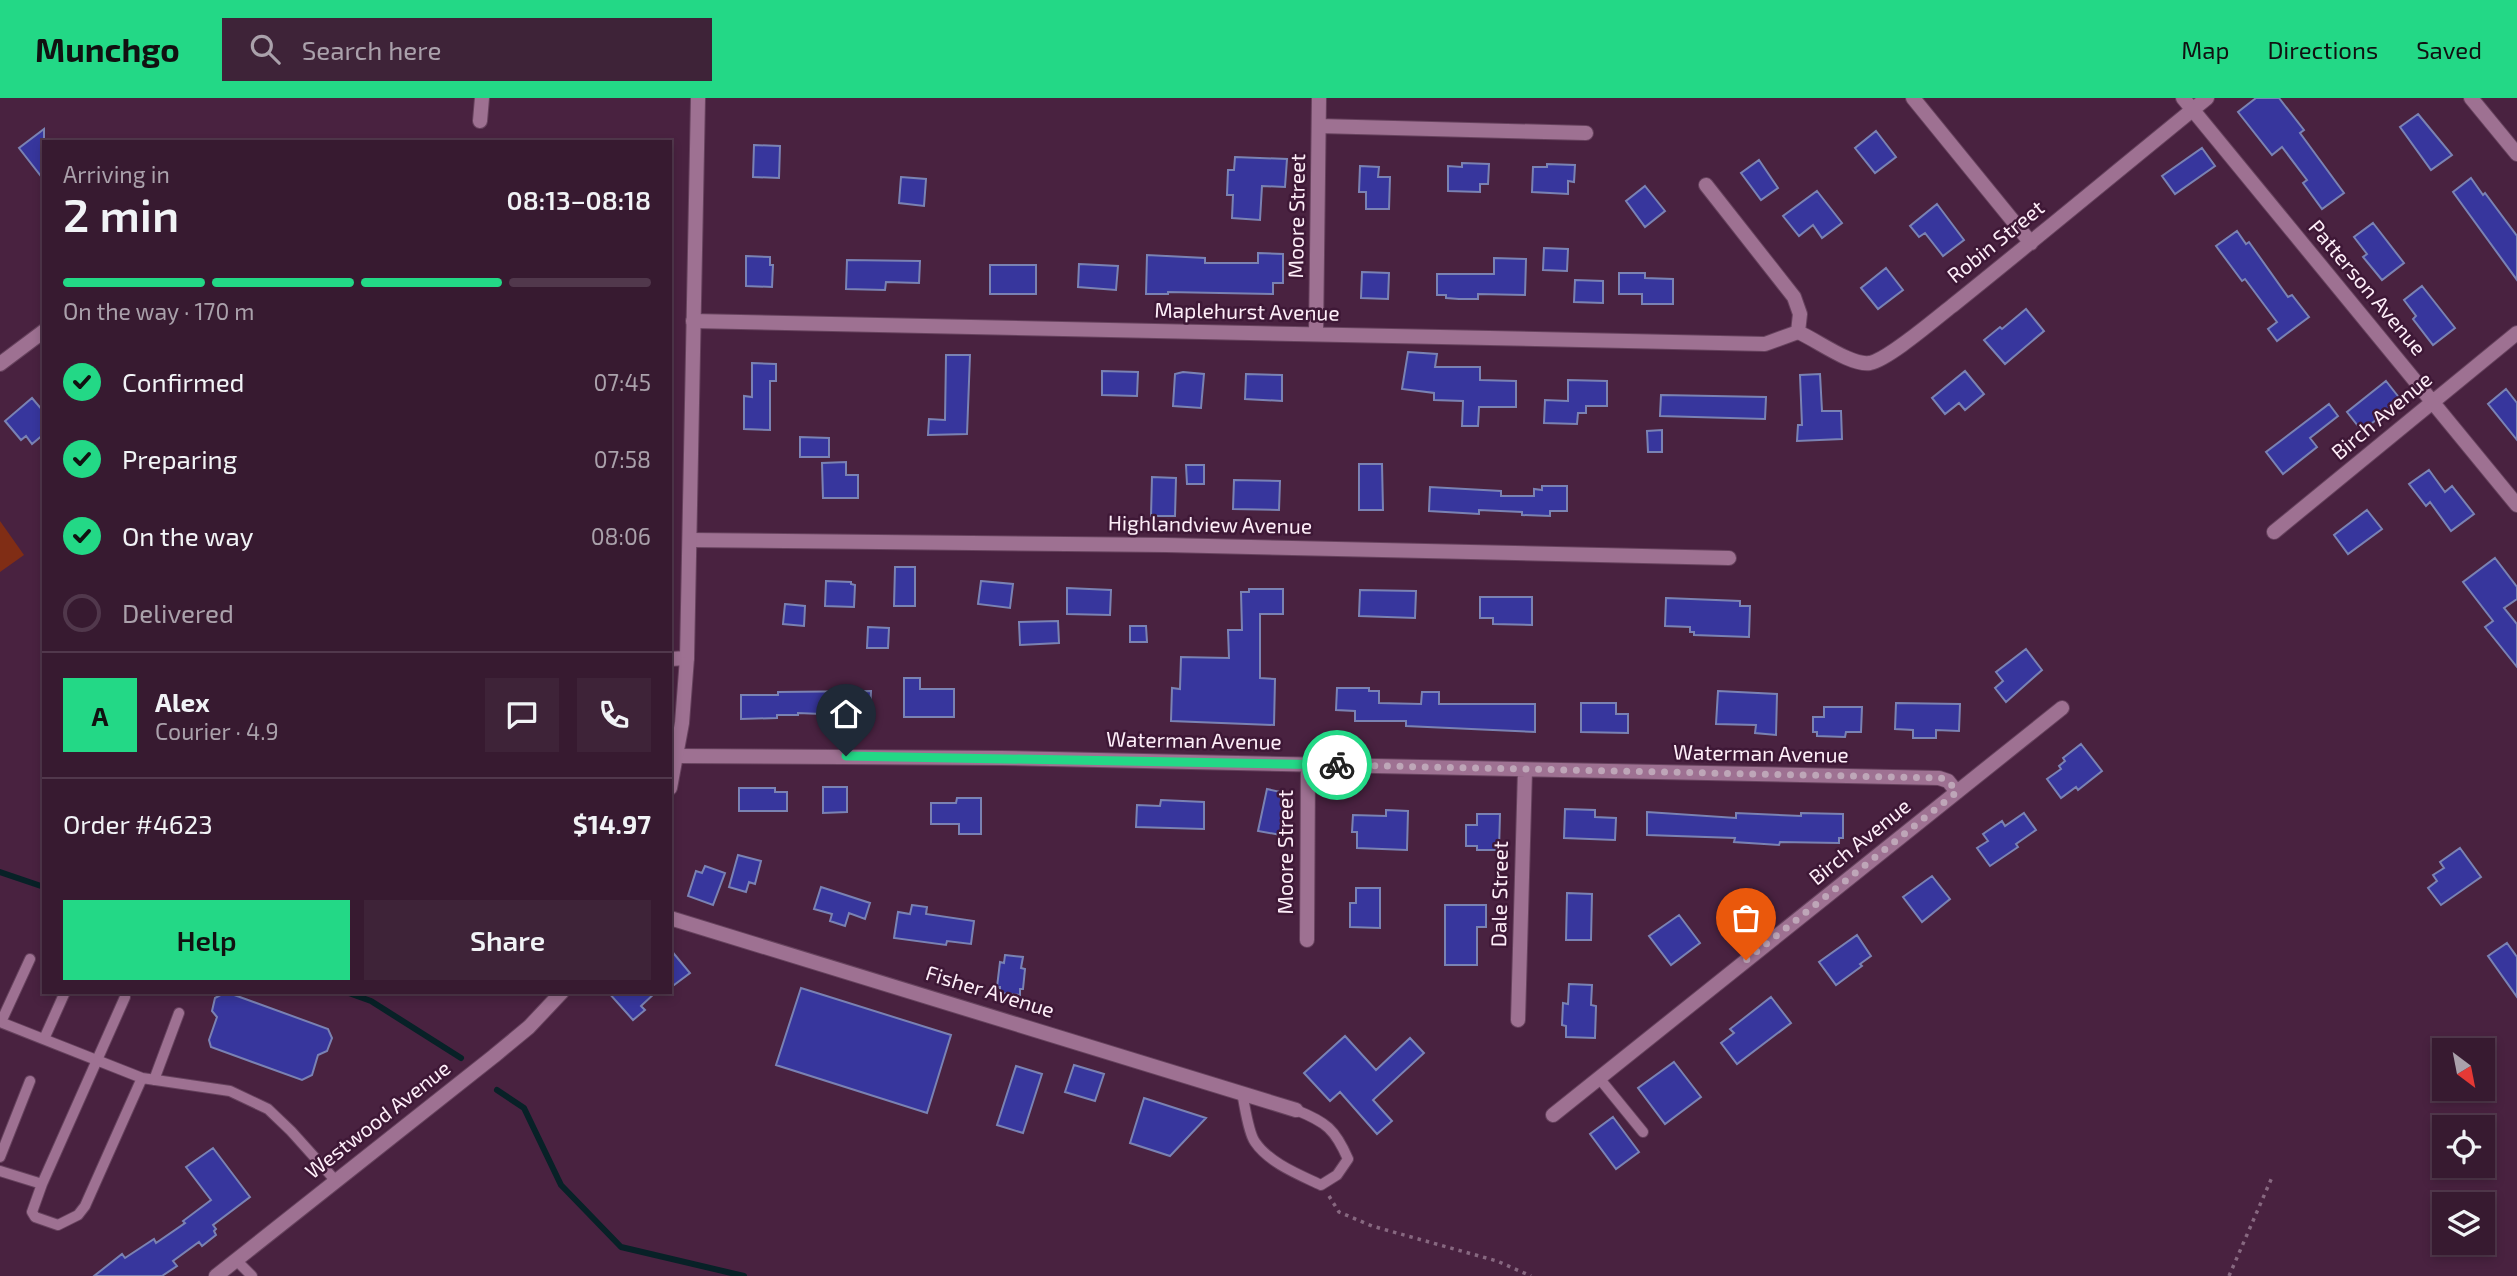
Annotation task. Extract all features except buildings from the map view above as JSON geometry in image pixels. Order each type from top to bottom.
[{"type":"street","points":[[481,121],[482,98]]},
{"type":"street","points":[[672,779],[677,756],[687,658],[698,98]]},
{"type":"street","name":"Moore Street","points":[[1316,334],[1319,98]]},
{"type":"street","points":[[1913,98],[2031,243]]},
{"type":"street","name":"Robin Street","points":[[1798,331],[1848,360],[1863,363],[1878,360],[2031,243],[2188,104],[2207,98]]},
{"type":"street","points":[[2471,98],[2517,154]]},
{"type":"street","name":"Patterson Avenue","points":[[2188,104],[2517,505]]},
{"type":"street","points":[[1319,126],[1587,134]]},
{"type":"street","points":[[1706,185],[1794,297],[1800,314],[1798,331]]},
{"type":"street","name":"Maplehurst Avenue","points":[[693,321],[1765,344],[1798,331]]},
{"type":"street","points":[[0,364],[42,332]]},
{"type":"street","name":"Birch Avenue","points":[[2274,532],[2517,332]]},
{"type":"street","name":"Highlandview Avenue","points":[[690,540],[1180,545],[1729,558]]},
{"type":"street","points":[[672,659],[687,658]]},
{"type":"street","name":"Birch Avenue","points":[[1553,1115],[2062,708]]},
{"type":"street","name":"Waterman Avenue","points":[[677,756],[1001,758],[1941,778],[1949,782],[1957,792]]},
{"type":"street","name":"Moore Street","points":[[1307,940],[1308,765]]},
{"type":"street","name":"Dale Street","points":[[1518,1020],[1525,770]]},
{"type":"street","name":"Fisher Avenue","points":[[672,919],[1296,1110]]},
{"type":"street","name":"Westwood Avenue","points":[[216,1276],[494,1056],[528,1027],[560,994]]},
{"type":"lane","points":[[30,959],[1,1022],[148,1079],[230,1091],[268,1109],[335,1180]]},
{"type":"lane","points":[[44,1039],[64,994]]},
{"type":"lane","points":[[125,997],[42,1184],[32,1212],[35,1217],[58,1225],[78,1215],[179,1013]]},
{"type":"lane","points":[[1599,1078],[1643,1132]]},
{"type":"lane","points":[[0,1157],[30,1081]]},
{"type":"lane","points":[[1242,1093],[1254,1141],[1286,1167],[1321,1185],[1337,1175],[1348,1159],[1338,1137],[1317,1119],[1296,1110]]},
{"type":"lane","points":[[0,1171],[42,1184]]},
{"type":"lane","points":[[236,1260],[252,1276]]},
{"type":"path","points":[[2229,1276],[2273,1175]]},
{"type":"path","points":[[1321,1185],[1339,1212],[1353,1219],[1497,1261],[1531,1276]]},
{"type":"shaded area","points":[[0,521],[24,555],[0,572]]},
{"type":"waterway","points":[[0,872],[42,886]]},
{"type":"waterway","points":[[352,994],[371,1001],[461,1058]]},
{"type":"waterway","points":[[497,1090],[524,1108],[561,1185],[621,1247],[744,1276]]},
{"type":"way so far","points":[[1337,765],[1941,778],[1951,784],[1957,792],[1746,960]]},
{"type":"route","points":[[846,756],[1337,765]]}]
